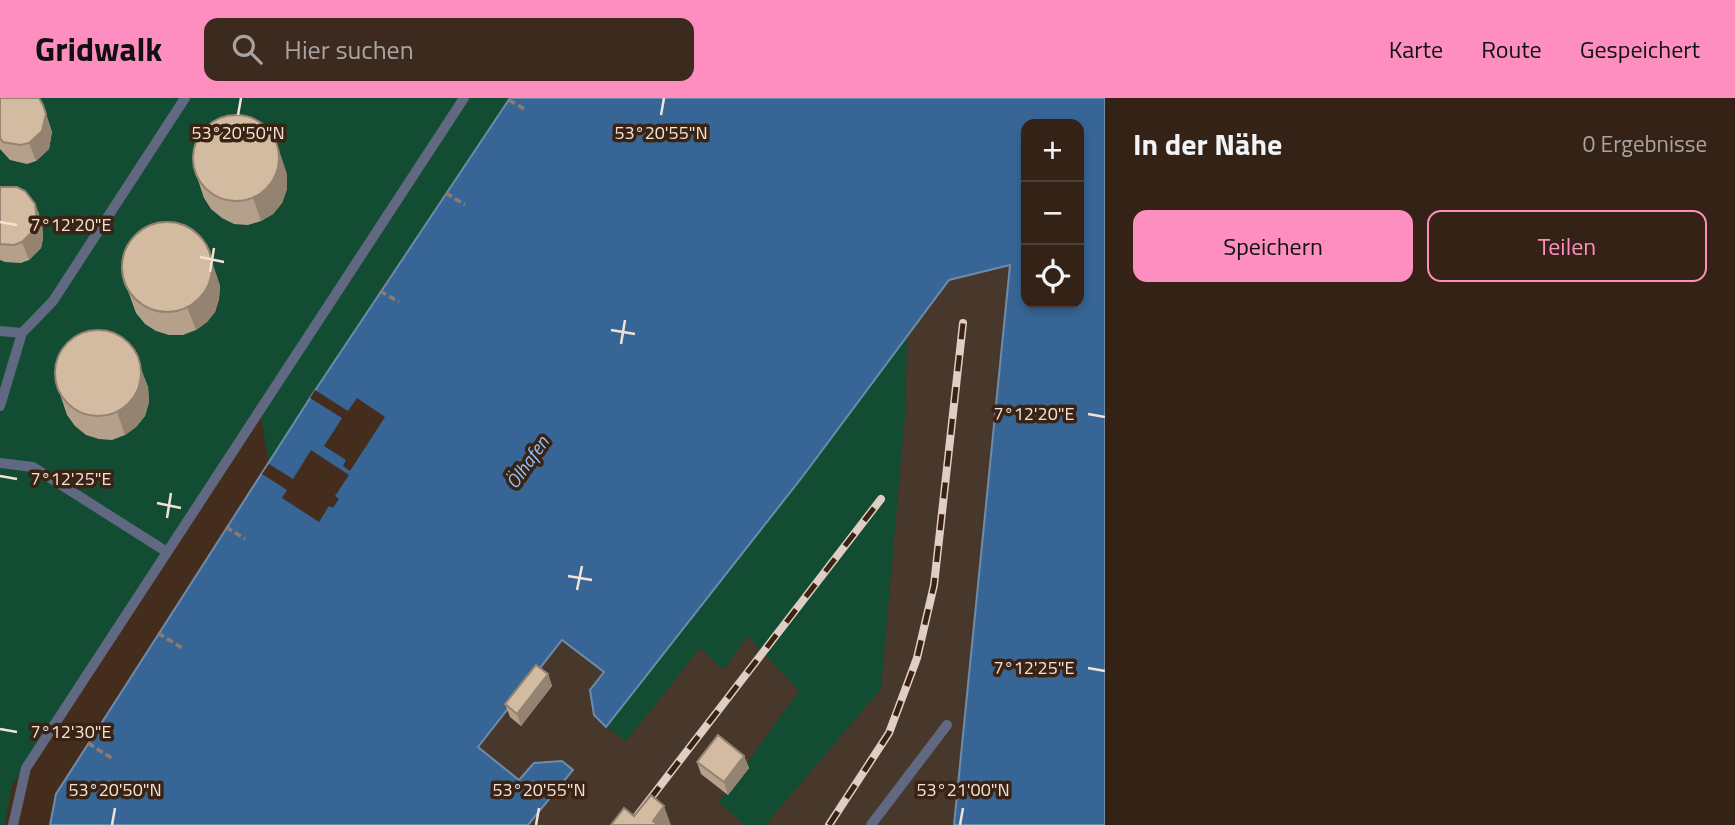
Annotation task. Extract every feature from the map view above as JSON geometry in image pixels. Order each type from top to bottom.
[{"type":"lane","points":[[0,406],[22,333],[53,301],[185,98]]},
{"type":"lane","points":[[13,825],[26,768],[464,98]]},
{"type":"lane","points":[[0,331],[22,333]]},
{"type":"lane","points":[[0,463],[33,467],[167,552]]},
{"type":"lane","points":[[871,825],[947,725]]},
{"type":"path","points":[[509,100],[526,110]]},
{"type":"path","points":[[446,193],[465,205]]},
{"type":"path","points":[[380,290],[399,302]]},
{"type":"path","points":[[226,527],[245,539]]},
{"type":"path","points":[[158,633],[182,648]]},
{"type":"path","points":[[88,743],[113,759]]},
{"type":"shaded area","points":[[1011,264],[954,825],[528,825],[572,771],[534,763],[519,780],[478,748],[563,640],[604,672],[594,715],[606,726],[803,476],[949,280]]},
{"type":"green space","points":[[0,98],[510,98],[380,291],[269,464],[260,411],[26,768],[12,784],[5,825],[0,825]]},
{"type":"green space","points":[[907,336],[905,415],[881,689],[765,825],[745,825],[719,802],[799,691],[748,636],[723,670],[700,648],[626,741],[606,727],[803,476]]},
{"type":"water","name":"Ölhafen","points":[[510,98],[1105,98],[1105,825],[954,825],[1010,265],[949,280],[803,476],[606,727],[594,715],[590,690],[604,672],[562,640],[478,747],[519,780],[534,763],[562,761],[573,770],[528,825],[50,825],[56,794],[310,398]]},
{"type":"pier","points":[[315,390],[348,411],[357,398],[385,417],[350,471],[343,466],[346,460],[324,446],[342,418],[310,398]]},
{"type":"pier","points":[[311,450],[349,475],[335,496],[339,499],[333,508],[329,506],[319,522],[282,498],[287,490],[262,474],[269,464],[293,479]]},
{"type":"building","points":[[0,98],[39,98],[46,114],[42,131],[29,143],[20,145],[3,142],[0,138]]},
{"type":"building","points":[[236,115],[260,122],[272,134],[279,158],[272,182],[260,194],[236,201],[212,194],[200,182],[193,158],[200,134],[212,122]]},
{"type":"building","points":[[0,187],[17,187],[25,191],[35,204],[37,221],[34,230],[22,242],[14,245],[0,244]]},
{"type":"building","points":[[167,222],[184,226],[199,235],[208,250],[212,267],[208,284],[199,299],[184,308],[167,312],[150,308],[135,299],[126,284],[122,267],[126,250],[135,235],[150,226]]},
{"type":"building","points":[[98,330],[114,334],[128,343],[137,357],[141,373],[137,389],[128,403],[114,412],[98,416],[82,412],[68,403],[59,389],[55,373],[59,357],[68,343],[82,334]]},
{"type":"building","points":[[536,665],[548,674],[517,714],[505,704]]},
{"type":"building","points":[[718,735],[744,756],[724,782],[697,762]]},
{"type":"building","points":[[651,795],[664,806],[653,821],[658,825],[611,825],[624,808],[634,816]]},
{"type":"railway","points":[[829,825],[889,733],[917,658],[934,585],[963,323]]},
{"type":"railway","points":[[630,825],[881,499]]}]
